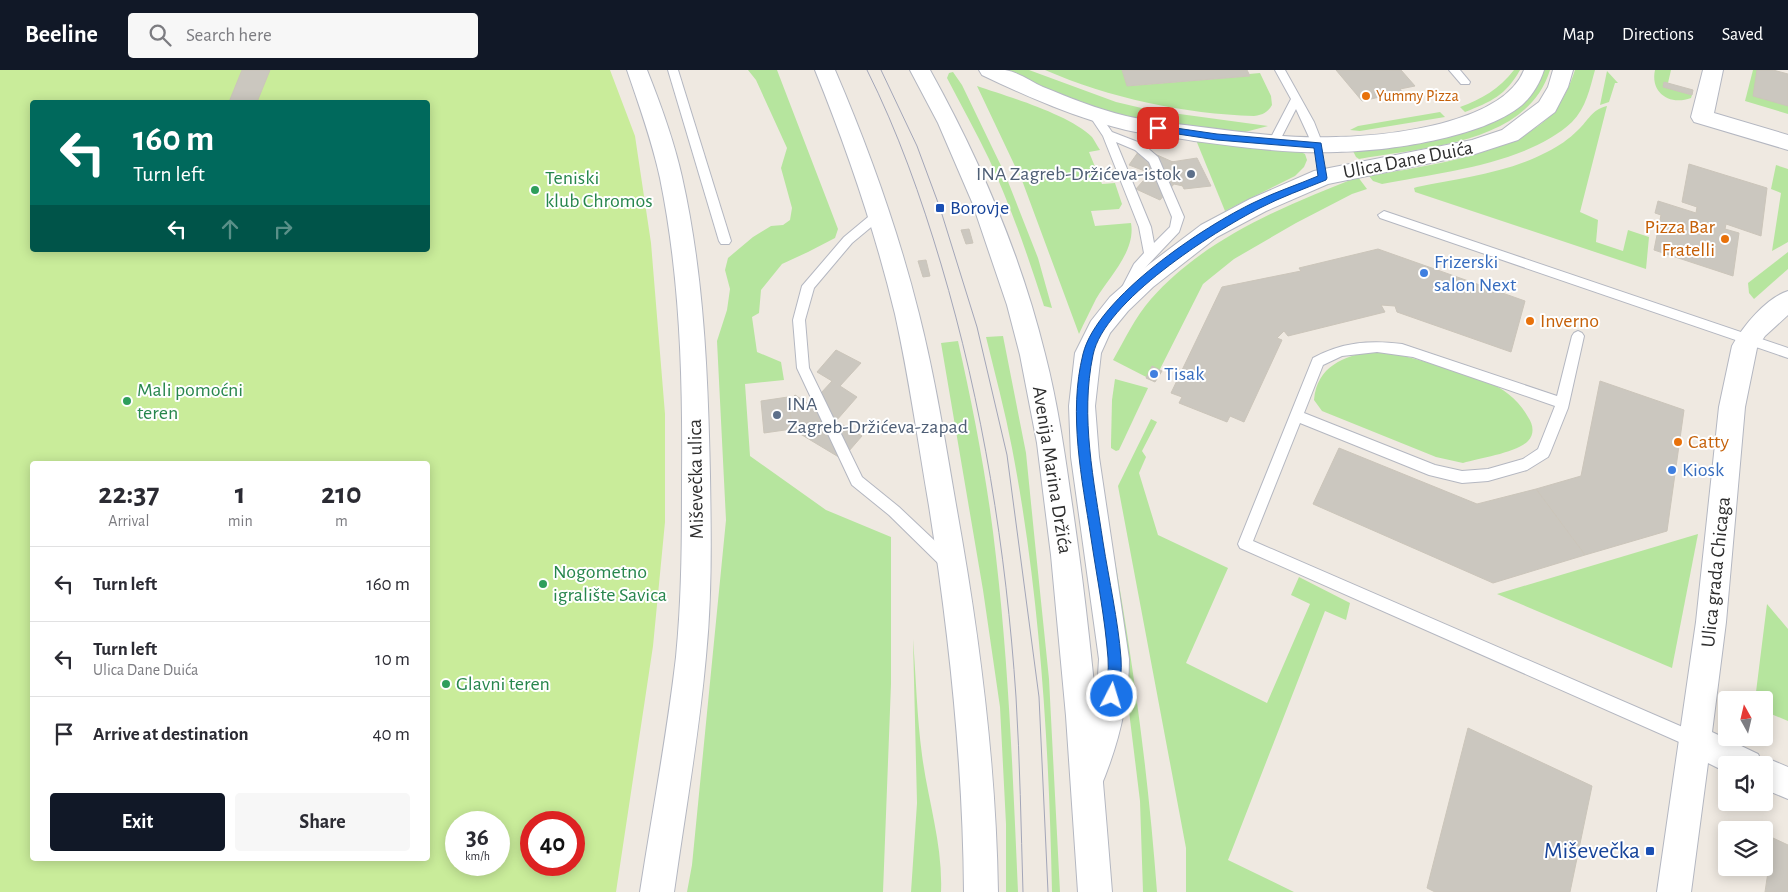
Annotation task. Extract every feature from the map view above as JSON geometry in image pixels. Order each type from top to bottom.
[{"type":"street","name":"Miševečka ulica","points":[[637,70],[654,116],[671,176],[681,230],[689,292],[695,402],[697,538],[694,623],[657,892]]},
{"type":"street","points":[[825,70],[844,113],[878,214],[907,315],[954,568],[973,740],[981,892]]},
{"type":"street","name":"Avenija Marina Držića","points":[[920,70],[949,123],[994,229],[1033,355],[1050,443],[1065,555],[1096,892]]},
{"type":"street","name":"Ulica Dane Duića","points":[[989,70],[1024,86],[1119,121],[1217,137],[1318,146],[1403,138],[1448,129],[1482,118],[1514,101],[1530,81],[1534,70]]},
{"type":"street","name":"Ulica Dane Duića","points":[[1087,782],[1111,710],[1114,682],[1114,659],[1085,457],[1082,406],[1088,353],[1100,328],[1119,304],[1144,281],[1209,231],[1258,205],[1322,178],[1366,167],[1475,147],[1510,135],[1547,107],[1558,87],[1563,70]]},
{"type":"street","points":[[1712,70],[1702,117],[1788,143]]},
{"type":"street","points":[[1318,146],[1322,178]]},
{"type":"street","name":"Ulica grada Chicaga","points":[[1674,892],[1718,558],[1732,407],[1745,346],[1767,318],[1788,300]]},
{"type":"street","points":[[1695,741],[1728,756]]},
{"type":"street","points":[[1773,776],[1788,783]]},
{"type":"lane","points":[[674,70],[725,241]]},
{"type":"lane","name":"Ulica Dane Duića","points":[[1280,70],[1309,122],[1318,146]]},
{"type":"lane","points":[[1454,70],[1465,82]]},
{"type":"lane","points":[[1273,142],[1296,99]]},
{"type":"lane","points":[[1092,112],[1108,135],[1145,227],[1150,253]]},
{"type":"lane","points":[[1108,135],[1139,146],[1154,160],[1178,217],[1175,228],[1138,267],[1119,304]]},
{"type":"lane","points":[[878,214],[848,240],[808,286],[799,320],[803,368],[857,481],[894,510],[954,568]]},
{"type":"lane","points":[[1384,215],[1788,353]]},
{"type":"lane","points":[[1297,416],[1434,471],[1462,476],[1488,475],[1527,464],[1543,453],[1562,403],[1578,336]]},
{"type":"lane","points":[[1562,403],[1414,352],[1394,347],[1356,348],[1329,354],[1318,362],[1245,544],[1695,741]]},
{"type":"green space","name":"Nogometno igralište Savica","points":[[0,70],[610,70],[635,136],[651,243],[665,414],[665,522],[653,646],[616,892],[0,892]]},
{"type":"green space","points":[[748,70],[777,70],[838,229],[835,238],[782,264],[761,290],[759,313],[752,317],[757,352],[781,362],[784,380],[745,384],[750,456],[826,510],[891,537],[891,684],[883,892],[687,892],[692,865],[726,520],[717,341],[727,310],[730,289],[725,270],[728,258],[753,237],[771,226],[783,225],[790,220],[792,208],[781,168],[787,148],[756,80]]},
{"type":"green space","points":[[998,70],[1029,70],[1116,102],[1150,110],[1268,126],[1245,132],[1125,118]]},
{"type":"green space","points":[[1045,70],[1122,70],[1128,86],[1250,76],[1249,74],[1260,73],[1271,96],[1272,105],[1265,113],[1254,116],[1228,115],[1174,108],[1095,89]]},
{"type":"green space","points":[[1514,70],[1520,70],[1515,79],[1497,97],[1465,112],[1460,107],[1490,93]]},
{"type":"green space","points":[[1541,70],[1550,70],[1538,95],[1519,114],[1496,128],[1470,138],[1441,145],[1359,159],[1352,149],[1472,129]]},
{"type":"green space","points":[[1575,70],[1595,70],[1581,110],[1572,122],[1532,148],[1482,164],[1382,184],[1373,181],[1369,176],[1466,157],[1515,140],[1535,128],[1552,114],[1566,93]]},
{"type":"green space","points":[[1655,70],[1671,70],[1668,83],[1664,82],[1664,87],[1692,95],[1691,98],[1676,100],[1663,96],[1656,85],[1654,78]]},
{"type":"green space","points":[[1753,70],[1757,70],[1788,106],[1788,114],[1745,101]]},
{"type":"green space","points":[[1607,71],[1618,83],[1615,83],[1609,102],[1600,105]]},
{"type":"green space","points":[[953,72],[962,85],[1005,174],[1038,258],[1052,308],[1044,306],[1019,232],[997,177],[947,78],[949,73]]},
{"type":"green space","points":[[977,86],[1038,107],[1081,129],[1092,137],[1100,150],[1089,152],[1102,184],[1115,183],[1122,204],[1119,209],[1091,211],[1095,226],[1131,223],[1129,244],[1126,254],[1096,299],[1079,334],[1023,183]]},
{"type":"green space","points":[[1607,106],[1580,212],[1598,220],[1596,242],[1623,251],[1628,230],[1649,237],[1646,269],[1415,192],[1414,188],[1417,187],[1500,170],[1532,159],[1564,142],[1597,110]]},
{"type":"green space","points":[[1440,112],[1445,117],[1360,131],[1350,130],[1358,126]]},
{"type":"green space","points":[[1196,140],[1297,150],[1305,154],[1307,160],[1304,167],[1295,176],[1225,211]]},
{"type":"green space","points":[[1776,165],[1788,169],[1788,242],[1772,251],[1781,193],[1771,189]]},
{"type":"green space","points":[[1358,177],[1367,189],[1352,194],[1296,223],[1234,259],[1203,284],[1154,381],[1113,360],[1130,328],[1145,306],[1172,277],[1196,258],[1221,241],[1274,212]]},
{"type":"green space","points":[[1788,252],[1788,269],[1754,299],[1749,293],[1748,283]]},
{"type":"green space","points":[[1003,336],[1026,453],[1049,679],[1060,892],[1052,892],[1045,725],[1030,558],[1012,448],[986,337]]},
{"type":"green space","points":[[958,341],[980,448],[996,557],[1007,682],[1018,892],[1006,892],[1006,824],[1000,707],[983,590],[941,343]]},
{"type":"green space","points":[[1373,351],[1406,357],[1490,382],[1511,396],[1520,405],[1530,420],[1532,435],[1528,441],[1515,449],[1463,463],[1436,457],[1322,411],[1314,400],[1316,388],[1326,371],[1342,360]]},
{"type":"green space","points":[[1115,379],[1148,388],[1119,450],[1116,451],[1111,448],[1112,400]]},
{"type":"green space","points":[[1151,419],[1157,422],[1142,451],[1146,457],[1139,473],[1158,535],[1228,568],[1186,663],[1267,703],[1310,604],[1291,595],[1299,577],[1350,603],[1346,620],[1325,611],[1228,860],[1294,892],[1186,892],[1186,848],[1118,486]]},
{"type":"green space","points":[[1102,491],[1136,691],[1148,791],[1157,892],[1143,892],[1140,801]]},
{"type":"green space","points":[[1698,534],[1672,668],[1497,594]]},
{"type":"green space","points":[[1767,604],[1788,629],[1788,721],[1773,715],[1773,691],[1756,691]]},
{"type":"green space","points":[[913,639],[920,741],[940,857],[941,892],[911,892],[917,803]]},
{"type":"building","points":[[242,70],[270,70],[258,100],[230,100]]},
{"type":"building","points":[[1122,70],[1247,70],[1250,76],[1127,86]]},
{"type":"building","points":[[1336,70],[1401,70],[1415,86],[1400,89],[1402,92],[1362,101]]},
{"type":"building","points":[[1757,70],[1773,70],[1788,74],[1788,106],[1753,96]]},
{"type":"building","points":[[1664,82],[1693,90],[1692,95],[1663,87]]},
{"type":"building","points":[[1141,148],[1173,162],[1171,162],[1183,186],[1174,184],[1160,200],[1136,189],[1150,173],[1129,165]]},
{"type":"building","name":"INA Zagreb-Držićeva-istok","points":[[1197,158],[1211,186],[1184,189],[1171,162]]},
{"type":"building","points":[[1689,164],[1767,188],[1761,236],[1726,224],[1725,229],[1739,233],[1733,276],[1654,250],[1661,215],[1655,213],[1658,201],[1696,213],[1697,207],[1682,202]]},
{"type":"building","points":[[969,229],[973,243],[966,244],[961,230]]},
{"type":"building","points":[[1378,249],[1525,301],[1511,352],[1397,312],[1395,306],[1381,305],[1385,312],[1288,336],[1284,331],[1277,338],[1282,340],[1244,422],[1230,416],[1227,422],[1179,403],[1182,397],[1171,393],[1222,287],[1301,271],[1299,268]]},
{"type":"building","points":[[926,260],[930,276],[923,277],[918,261]]},
{"type":"building","points":[[836,350],[861,363],[840,386],[857,397],[836,421],[862,436],[842,459],[792,429],[789,401],[795,395],[810,405],[832,381],[817,372]]},
{"type":"building","name":"Tisak","points":[[1152,366],[1162,371],[1155,382],[1146,378]]},
{"type":"building","points":[[1600,381],[1684,410],[1667,531],[1585,555],[1536,489],[1581,476]]},
{"type":"building","name":"INA Zagreb-Držićeva-zapad","points":[[788,397],[792,429],[764,433],[761,401]]},
{"type":"building","points":[[1339,448],[1477,504],[1536,489],[1585,555],[1493,583],[1313,504]]},
{"type":"building","points":[[1468,728],[1592,786],[1570,892],[1435,892],[1427,888]]},
{"type":"building","points":[[1773,838],[1788,845],[1788,892],[1765,892],[1767,876],[1773,876]]},
{"type":"tram line","points":[[867,70],[899,141],[933,239],[956,317],[981,424],[999,533],[1012,642],[1016,697],[1023,892]]},
{"type":"tram line","points":[[881,70],[917,146],[940,208],[977,327],[1007,455],[1039,697],[1048,892]]},
{"type":"place","name":"Yummy Pizza","points":[[1366,96]]},
{"type":"place","name":"INA Zagreb-Držićeva-istok","points":[[1191,174]]},
{"type":"place","name":"Teniski klub Chromos","points":[[535,190]]},
{"type":"place","name":"Borovje","points":[[940,208]]},
{"type":"place","name":"Pizza Bar Fratelli","points":[[1725,239]]},
{"type":"place","name":"Frizerski salon Next","points":[[1424,273]]},
{"type":"place","name":"Inverno","points":[[1530,321]]},
{"type":"place","name":"Tisak","points":[[1154,374]]},
{"type":"place","name":"Mali pomoćni teren","points":[[127,401]]},
{"type":"place","name":"INA Zagreb-Držićeva-zapad","points":[[777,415]]},
{"type":"place","name":"Catty","points":[[1678,442]]},
{"type":"place","name":"Kiosk","points":[[1672,470]]},
{"type":"place","name":"Nogometno igralište Savica","points":[[543,584]]},
{"type":"place","name":"Glavni teren","points":[[446,684]]},
{"type":"place","name":"Miševečka","points":[[1650,851]]},
{"type":"route","points":[[1112,696],[1114,659],[1085,457],[1082,406],[1088,353],[1100,328],[1119,304],[1144,281],[1209,231],[1258,205],[1322,178],[1318,146],[1217,137],[1158,128]]}]
